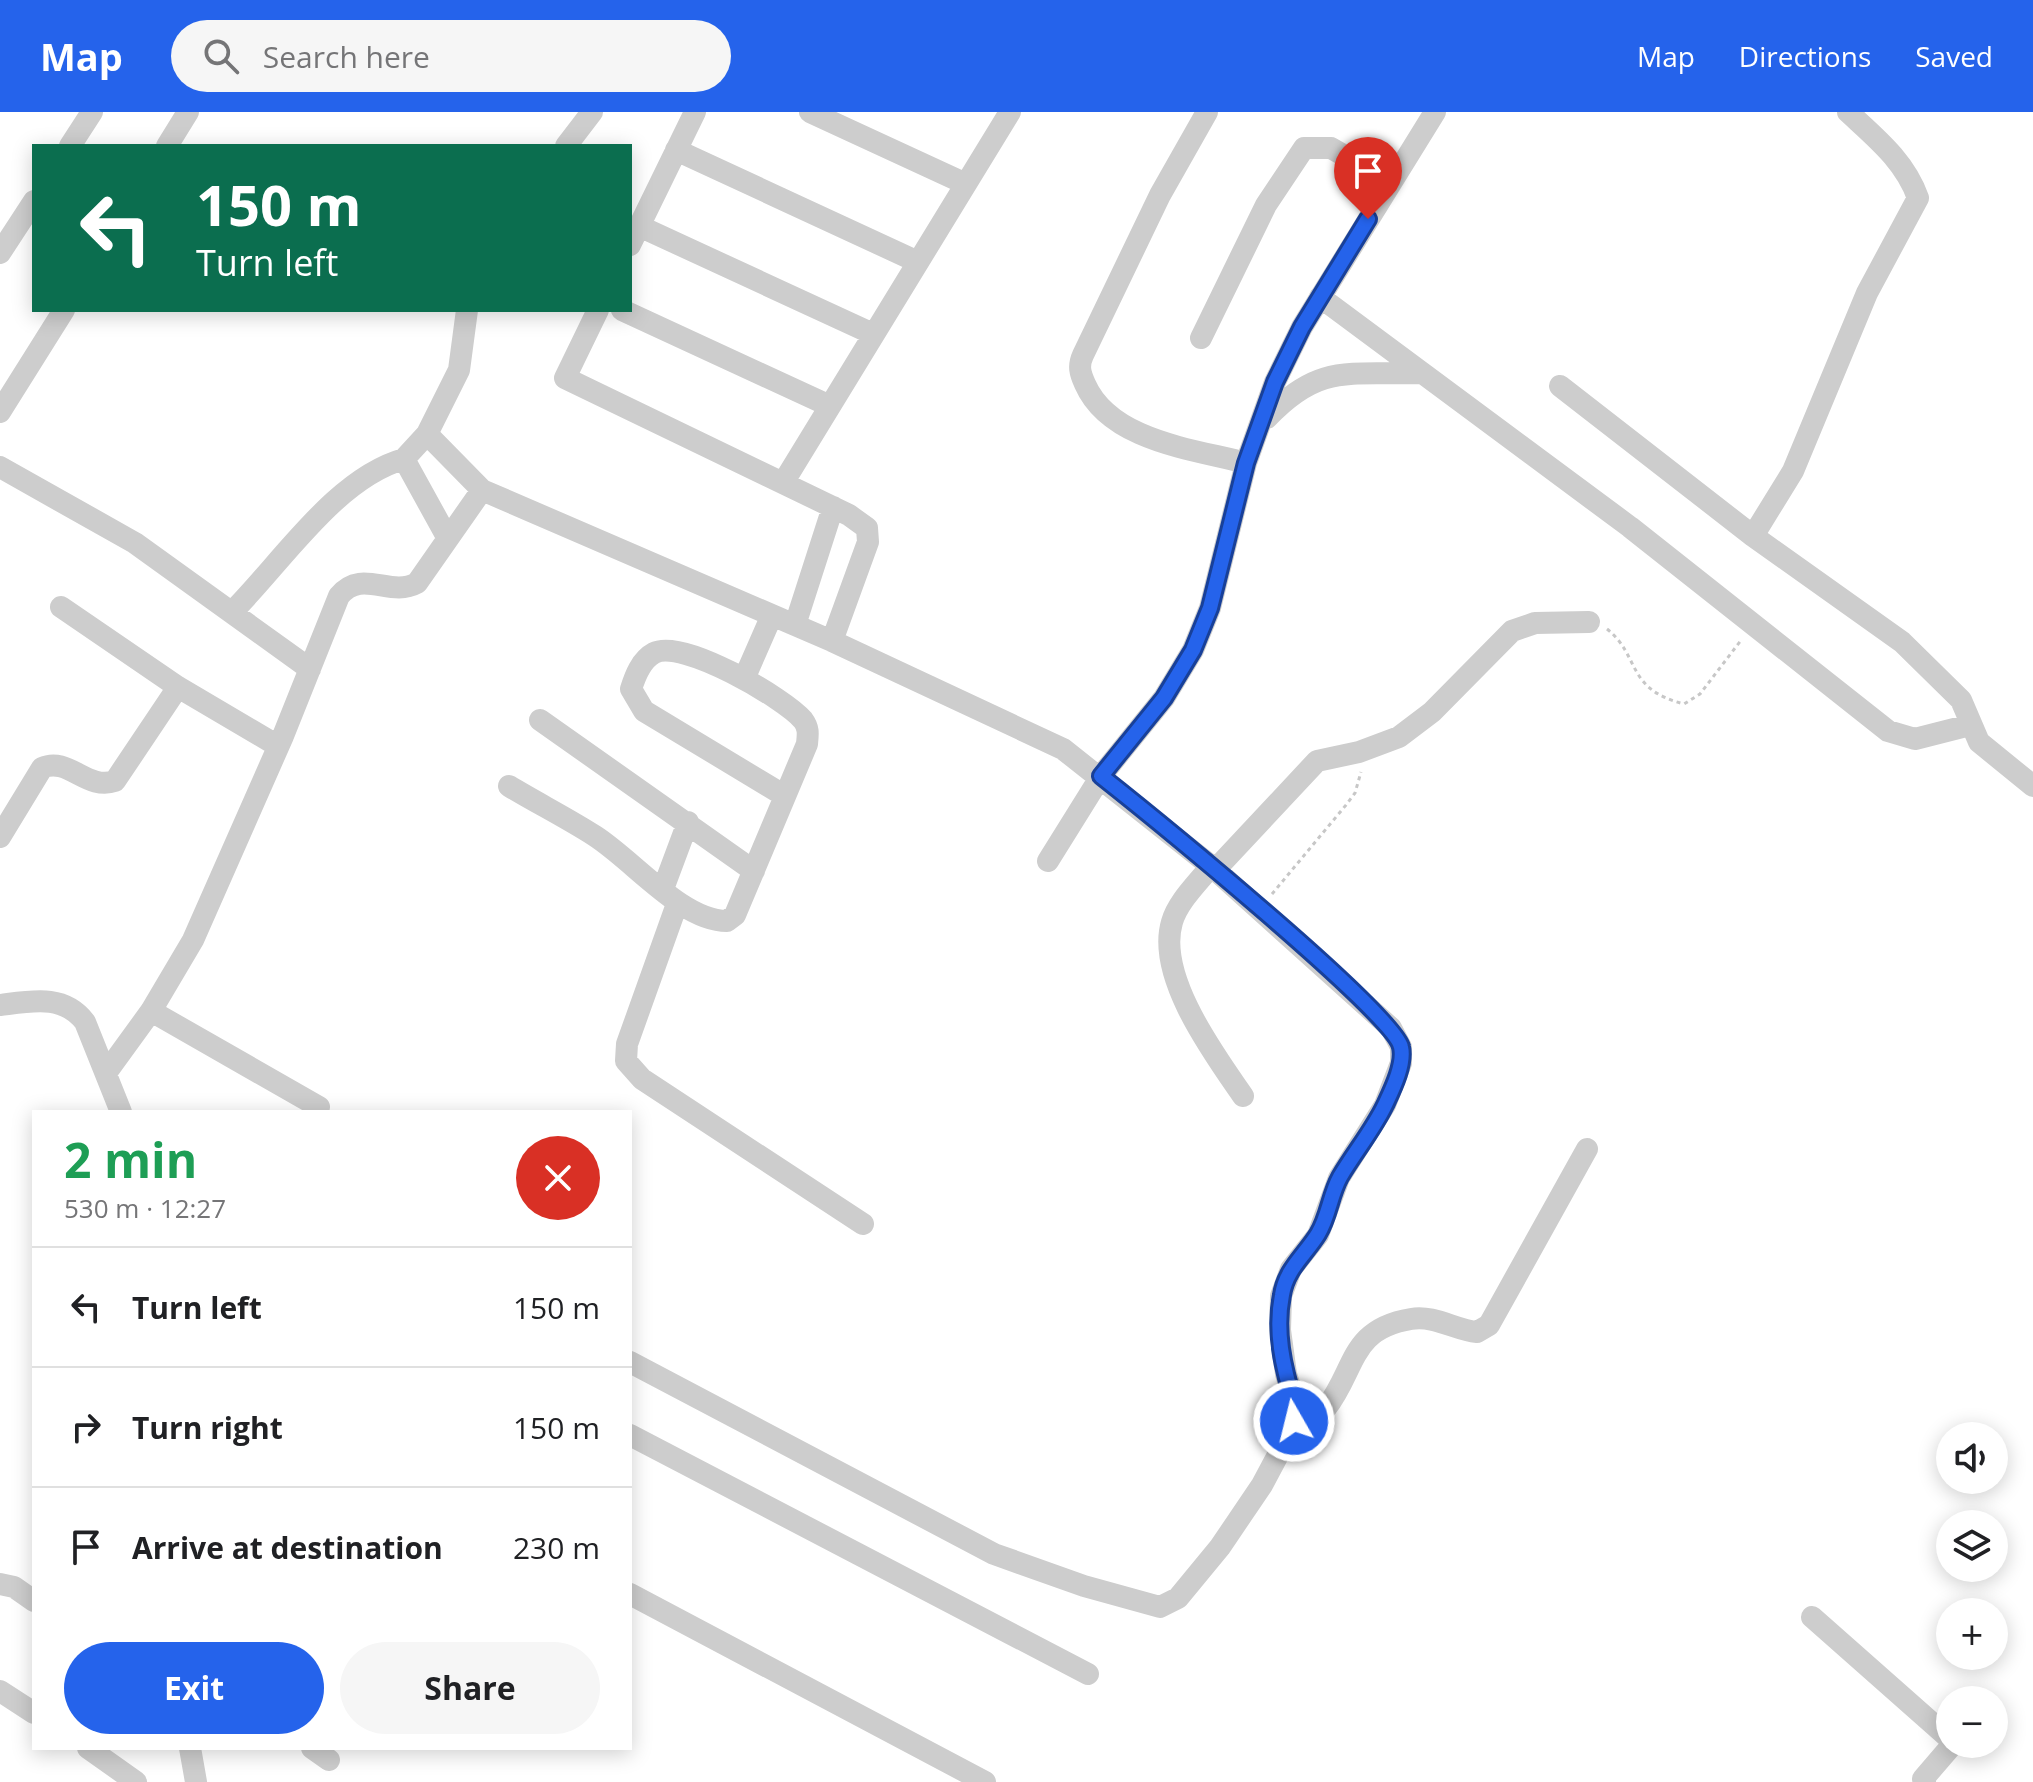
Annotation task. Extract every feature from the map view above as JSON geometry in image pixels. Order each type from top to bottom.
[{"type":"street","points":[[71,144],[92,112]]},
{"type":"street","points":[[168,144],[188,112]]},
{"type":"street","points":[[568,144],[592,112]]},
{"type":"street","points":[[695,112],[635,236],[873,334]]},
{"type":"street","points":[[810,112],[966,184]]},
{"type":"street","points":[[783,483],[1010,112]]},
{"type":"street","points":[[1207,112],[1160,195],[1083,355],[1080,372],[1090,394],[1120,423],[1145,435],[1246,463]]},
{"type":"street","points":[[1048,861],[1101,776],[1164,698],[1193,650],[1210,608],[1246,463],[1275,382],[1320,297],[1435,112]]},
{"type":"street","points":[[1753,536],[1793,471],[1867,293],[1918,198],[1910,177],[1892,152],[1848,112]]},
{"type":"street","points":[[1201,338],[1266,205],[1304,148],[1313,145],[1331,148],[1390,182]]},
{"type":"street","points":[[676,150],[918,262]]},
{"type":"street","points":[[0,253],[32,204]]},
{"type":"street","points":[[1320,297],[1419,373],[1493,423],[1754,623],[1888,731],[1915,739],[1970,725]]},
{"type":"street","points":[[0,412],[63,312]]},
{"type":"street","points":[[233,611],[364,476],[404,459],[427,434],[459,370],[467,312]]},
{"type":"street","points":[[597,312],[565,378],[862,523],[869,534],[832,641]]},
{"type":"street","points":[[626,312],[830,406]]},
{"type":"street","points":[[1263,421],[1307,382],[1330,375],[1419,373]]},
{"type":"street","points":[[1560,386],[1753,536],[1902,642],[1961,700],[1979,742],[2033,786]]},
{"type":"street","points":[[427,434],[482,490],[832,641],[1063,749],[1101,776],[1213,868],[1391,1028],[1401,1047],[1401,1063],[1385,1105],[1339,1178],[1322,1227],[1291,1269],[1281,1296],[1280,1330],[1286,1374],[1295,1403],[1287,1438],[1262,1485],[1220,1547],[1178,1598],[1160,1607],[1084,1586],[994,1554],[632,1363]]},
{"type":"street","points":[[404,459],[447,537]]},
{"type":"street","points":[[0,467],[135,543],[310,669]]},
{"type":"street","points":[[106,1073],[151,1011],[193,940],[278,746],[330,613],[346,588],[355,583],[375,582],[407,588],[426,574],[447,537],[482,490]]},
{"type":"street","points":[[795,625],[833,507]]},
{"type":"street","points":[[61,607],[178,687],[278,746]]},
{"type":"street","points":[[744,679],[772,615]]},
{"type":"street","points":[[1243,1096],[1181,998],[1170,943],[1178,907],[1310,766],[1336,755],[1359,752],[1399,737],[1432,712],[1512,631],[1535,623],[1589,622]]},
{"type":"street","points":[[509,786],[595,836],[699,917],[727,921],[735,915],[807,744],[809,731],[803,720],[744,679],[710,662],[670,650],[655,652],[642,664],[631,689],[644,711],[785,796]]},
{"type":"street","points":[[0,837],[42,768],[50,764],[62,766],[93,783],[115,781],[178,687]]},
{"type":"street","points":[[540,720],[754,871]]},
{"type":"street","points":[[688,822],[627,1044],[626,1061],[642,1079],[863,1224]]},
{"type":"street","points":[[0,1005],[27,1002],[67,1004],[85,1022],[120,1110]]},
{"type":"street","points":[[151,1011],[319,1107]]},
{"type":"street","points":[[1287,1438],[1324,1410],[1352,1355],[1367,1339],[1386,1328],[1411,1319],[1431,1319],[1477,1332],[1489,1325],[1587,1149]]},
{"type":"street","points":[[632,1436],[1088,1674]]},
{"type":"street","points":[[0,1584],[14,1587],[32,1600]]},
{"type":"street","points":[[632,1595],[985,1782]]},
{"type":"street","points":[[1812,1617],[1936,1728]]},
{"type":"street","points":[[0,1691],[32,1712]]},
{"type":"street","points":[[91,1750],[136,1782]]},
{"type":"street","points":[[190,1750],[196,1782]]},
{"type":"street","points":[[1925,1782],[1923,1779],[1938,1758]]},
{"type":"path","points":[[1589,622],[1611,632],[1620,642],[1633,671],[1649,688],[1684,704],[1700,694],[1754,623]]},
{"type":"path","points":[[1259,909],[1355,793],[1361,770],[1359,752]]},
{"type":"route","points":[[1294,1421],[1295,1403],[1286,1374],[1280,1330],[1281,1296],[1291,1269],[1318,1235],[1339,1178],[1385,1105],[1401,1063],[1401,1047],[1391,1028],[1352,991],[1211,866],[1101,776],[1164,698],[1193,650],[1210,608],[1246,463],[1275,382],[1302,327],[1368,219]]}]
